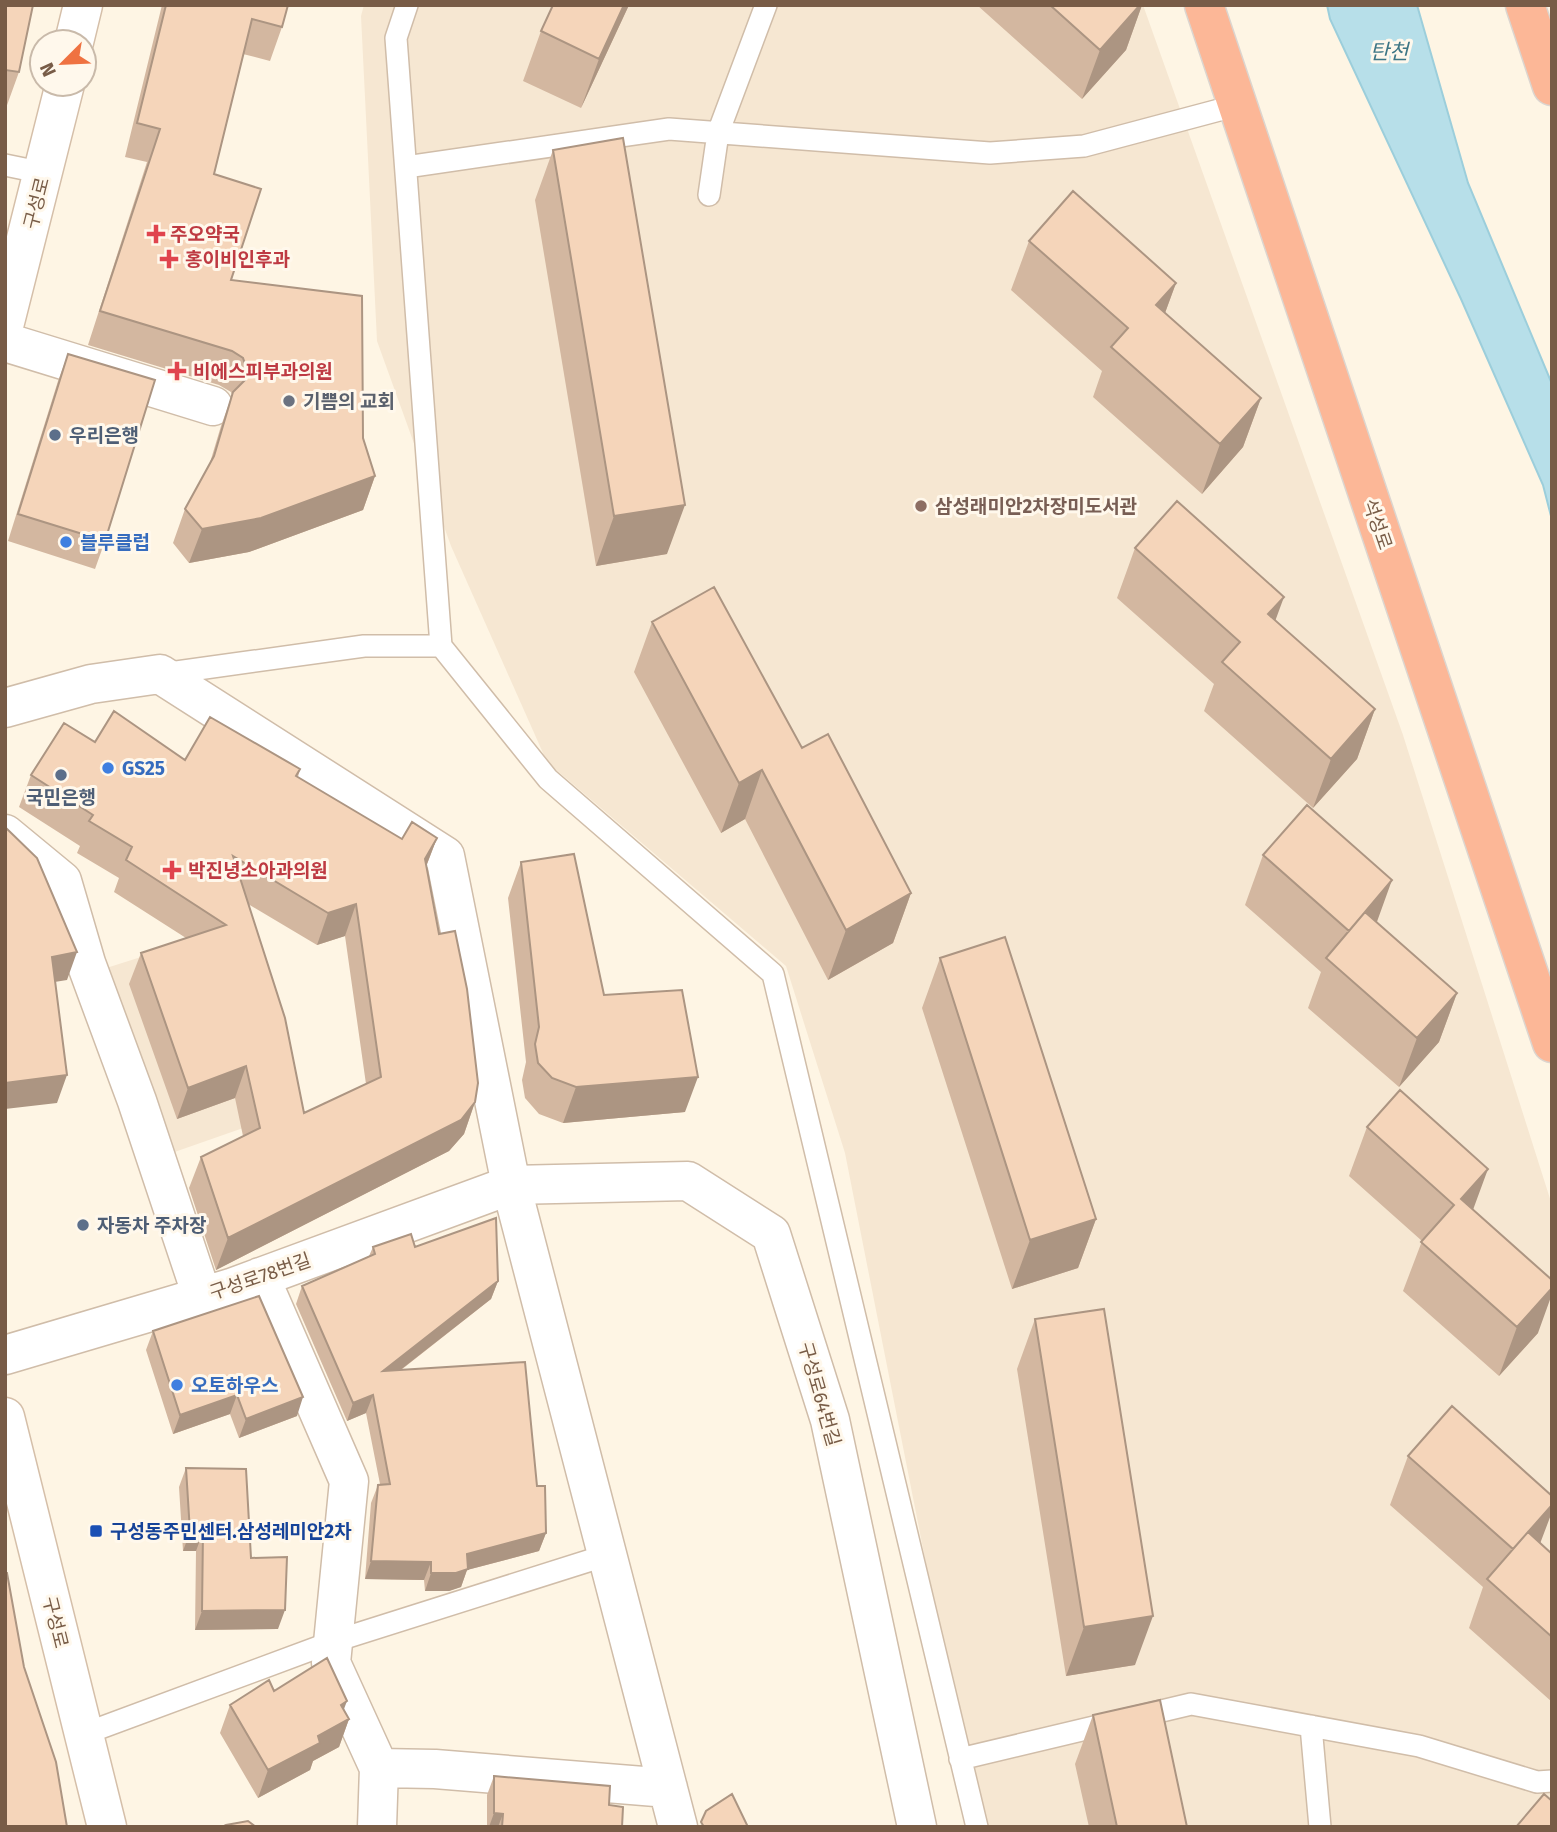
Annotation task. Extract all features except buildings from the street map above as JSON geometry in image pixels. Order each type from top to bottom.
[{"type":"highway","name":"석성로","points":[[1204,5],[1552,1043]]},
{"type":"highway","points":[[1525,5],[1552,86]]},
{"type":"street","points":[[78,28],[83,5]]},
{"type":"street","name":"구성로","points":[[5,322],[62,98]]},
{"type":"street","points":[[5,342],[213,406]]},
{"type":"street","points":[[5,708],[90,684],[160,674],[445,856],[511,1185],[678,1827]]},
{"type":"street","points":[[5,834],[62,881],[86,962],[137,1101],[202,1296]]},
{"type":"street","name":"구성로64번길","points":[[511,1185],[688,1181],[771,1234],[830,1420],[917,1827]]},
{"type":"street","name":"구성로78번길","points":[[5,1355],[260,1277],[511,1185]]},
{"type":"street","points":[[260,1277],[349,1481],[331,1663],[379,1768],[377,1827]]},
{"type":"street","name":"구성로","points":[[5,1417],[107,1827]]},
{"type":"street","points":[[379,1768],[435,1769],[668,1788]]},
{"type":"lane","points":[[407,5],[396,38],[442,646],[548,779],[773,974],[976,1827]]},
{"type":"lane","points":[[709,195],[718,133],[766,5]]},
{"type":"lane","points":[[406,167],[669,129],[990,153],[1084,146],[1238,105]]},
{"type":"lane","points":[[5,165],[44,173]]},
{"type":"lane","points":[[160,674],[364,646],[442,646]]},
{"type":"lane","points":[[84,1734],[332,1642],[607,1555]]},
{"type":"lane","points":[[960,1759],[1191,1704],[1419,1746],[1536,1782],[1552,1781]]},
{"type":"lane","points":[[1311,1726],[1320,1827]]},
{"type":"shaded area","points":[[364,5],[1143,5],[1403,735],[1552,1205],[1552,1827],[978,1827],[845,1153],[786,966],[547,762],[451,546],[377,341],[361,16]]},
{"type":"shaded area","points":[[242,925],[303,1107],[166,1155],[100,970]]},
{"type":"water","name":"탄천","points":[[1327,5],[1417,5],[1468,183],[1552,384],[1552,520],[1543,485],[1461,299],[1330,19]]},
{"type":"place","name":"주오약국","points":[[156,234]]},
{"type":"place","name":"홍이비인후과","points":[[169,259]]},
{"type":"place","name":"비에스피부과의원","points":[[177,371]]},
{"type":"place","name":"기쁨의 교회","points":[[289,401]]},
{"type":"place","name":"우리은행","points":[[55,435]]},
{"type":"place","name":"삼성래미안2차장미도서관","points":[[921,506]]},
{"type":"place","name":"블루클럽","points":[[66,542]]},
{"type":"place","name":"GS25","points":[[108,768]]},
{"type":"place","name":"국민은행","points":[[61,775]]},
{"type":"place","name":"박진녕소아과의원","points":[[172,870]]},
{"type":"place","name":"자동차 주차장","points":[[83,1225]]},
{"type":"place","name":"오토하우스","points":[[177,1385]]},
{"type":"place","name":"구성동주민센터.삼성레미안2차","points":[[96,1531]]}]
